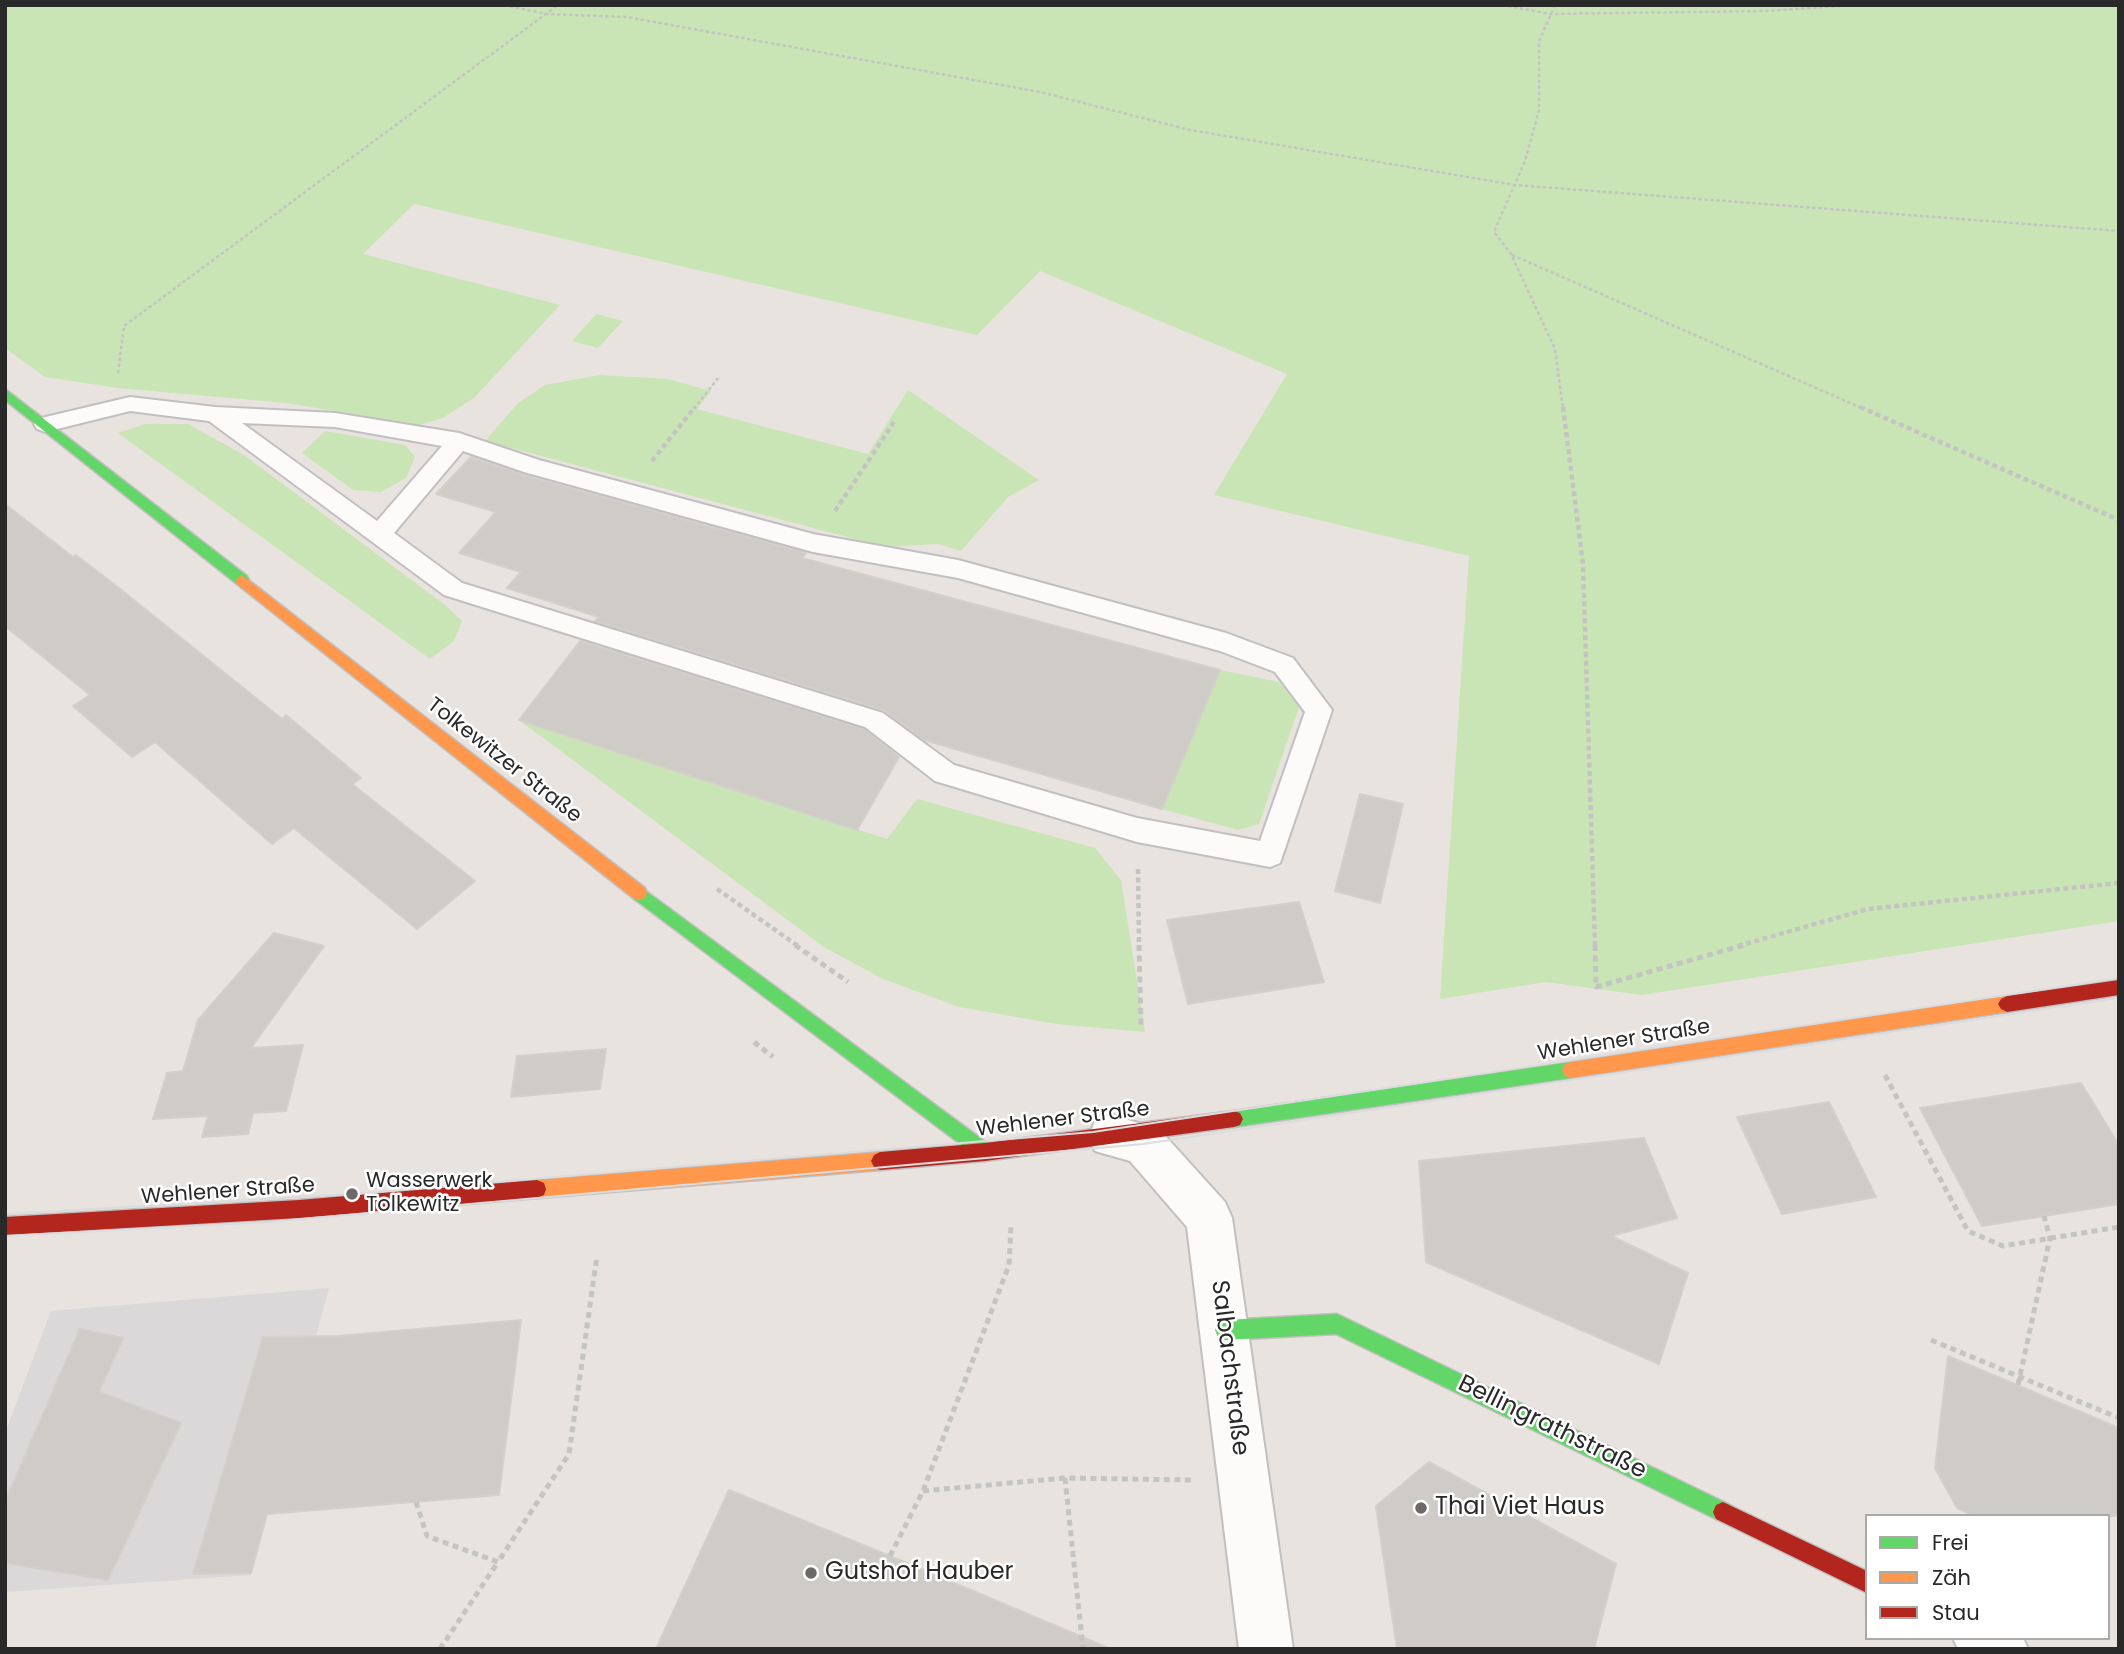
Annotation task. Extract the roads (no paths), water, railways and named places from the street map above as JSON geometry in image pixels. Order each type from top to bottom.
[{"type":"main road","name":"Tolkewitzer Straße","points":[[5,393],[563,835],[808,1022],[985,1152]]},
{"type":"main road","name":"Wehlener Straße","points":[[5,1226],[312,1208],[985,1152],[1349,1104],[2119,987]]},
{"type":"main road","name":"Bellingrathstraße","points":[[1225,1330],[1337,1324],[1865,1581]]},
{"type":"street","name":"Salbachstraße","points":[[1111,1136],[1143,1144],[1209,1219],[1266,1649]]},
{"type":"street","points":[[1984,1640],[2001,1649]]},
{"type":"lane","points":[[45,424],[130,404],[215,414],[335,420],[459,441],[532,466],[813,543],[958,569],[1226,643],[1284,665],[1319,710],[1270,855],[1137,830],[945,773],[874,720],[453,589],[215,414]]},
{"type":"lane","points":[[379,534],[459,441]]},
{"type":"tram line","points":[[5,1214],[352,1194],[1093,1132],[2119,978]]},
{"type":"tram line","points":[[5,1236],[268,1222],[1143,1144],[2119,998]]},
{"type":"place","name":"Wasserwerk Tolkewitz","points":[[352,1194]]},
{"type":"place","name":"Thai Viet Haus","points":[[1421,1508]]},
{"type":"place","name":"Gutshof Hauber","points":[[811,1573]]}]
